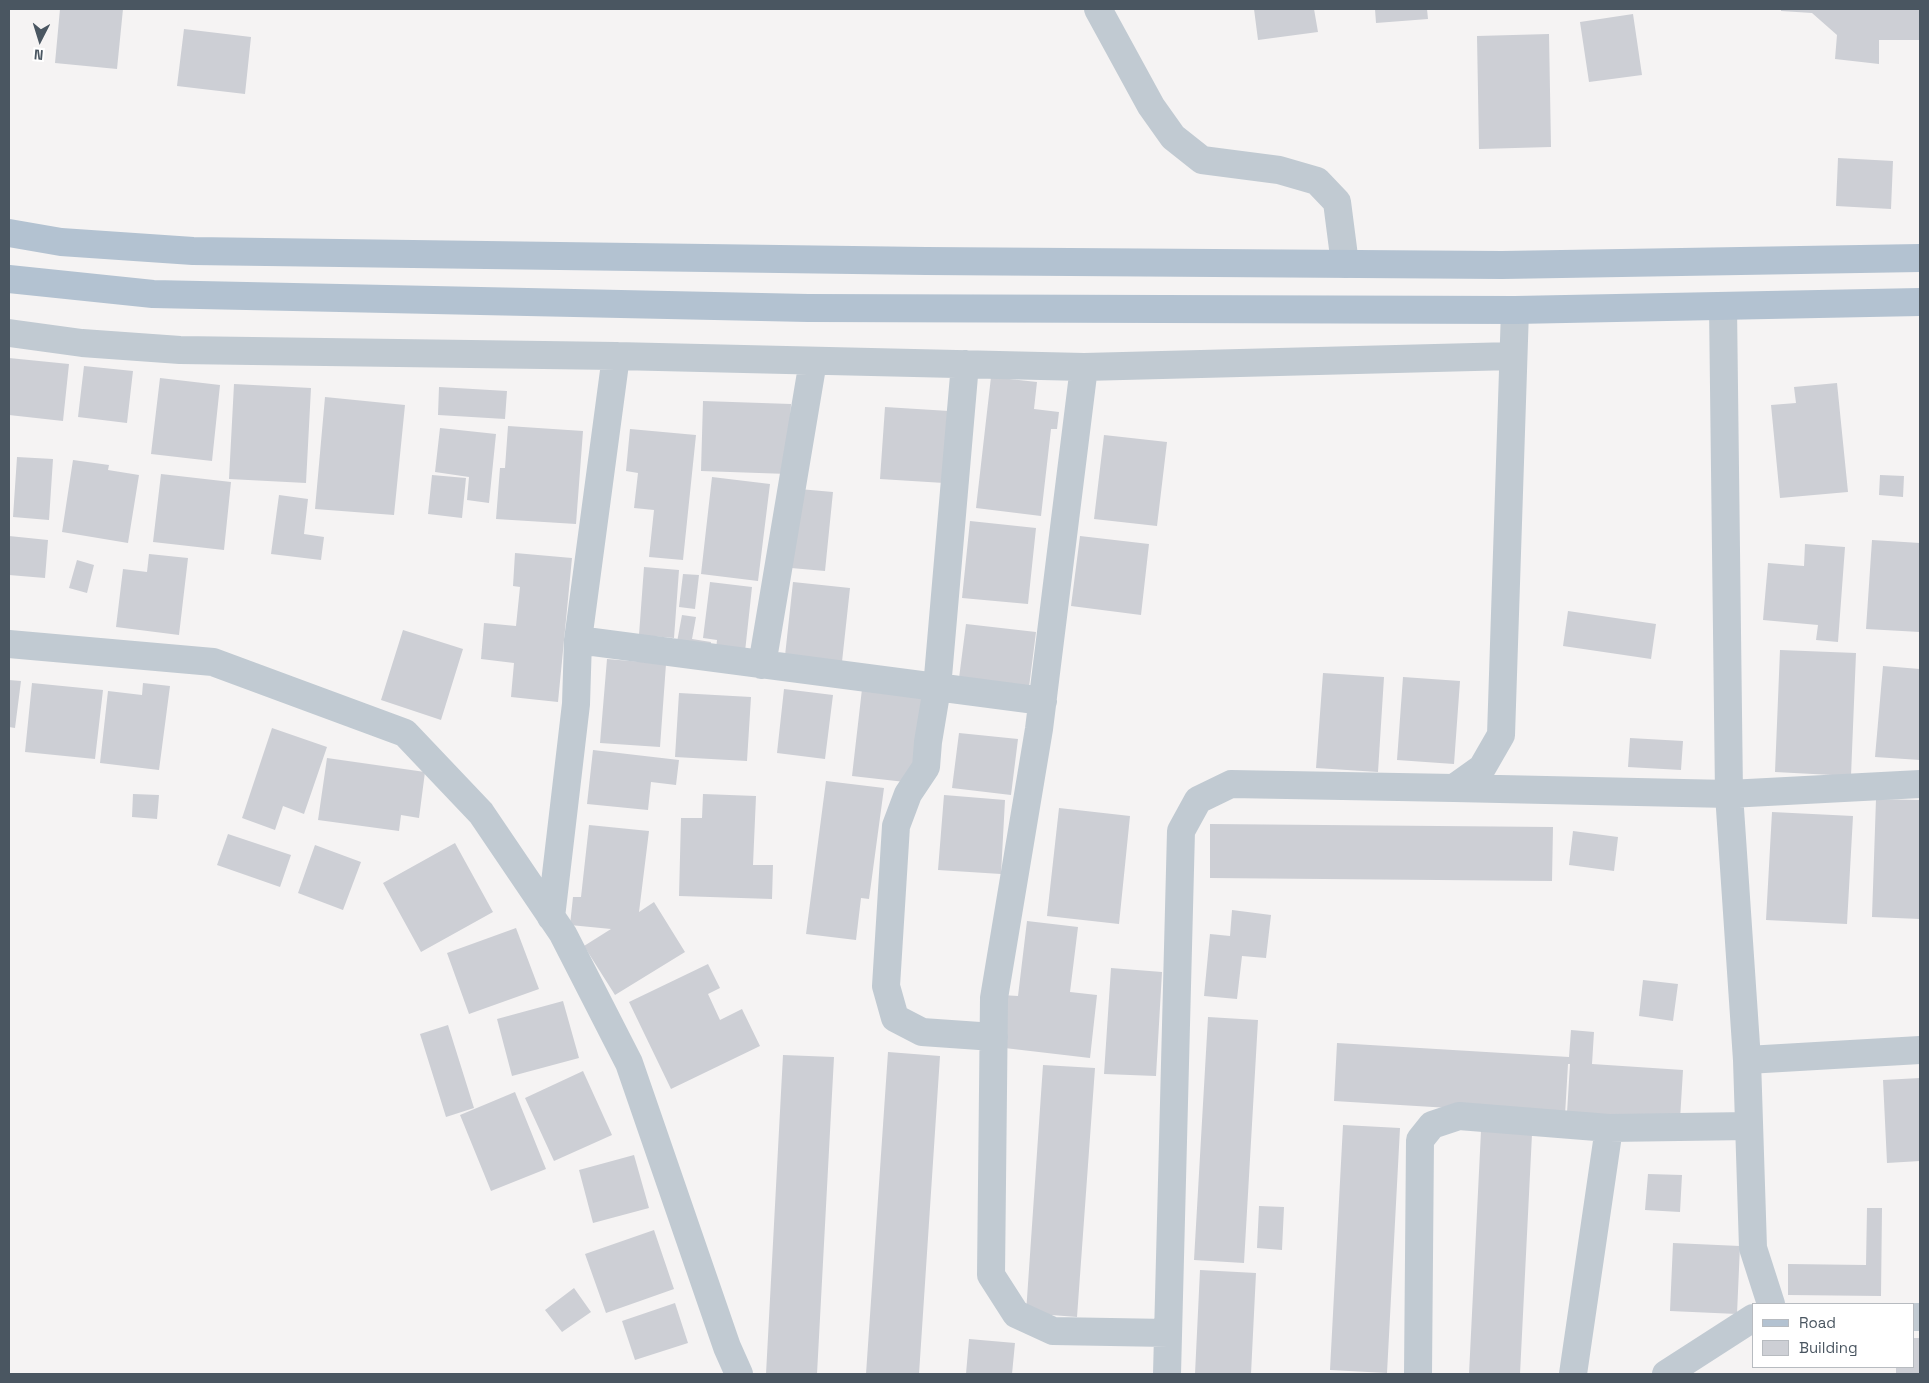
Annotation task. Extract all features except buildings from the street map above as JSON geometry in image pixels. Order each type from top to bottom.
[{"type":"main road","points":[[9,233],[61,242],[202,251],[926,261],[1502,266],[1920,258]]},
{"type":"main road","points":[[9,279],[153,294],[788,307],[1515,310],[1920,302]]},
{"type":"street","points":[[1098,9],[1151,106],[1173,137],[1202,160],[1279,170],[1317,181],[1337,202],[1345,264]]},
{"type":"street","points":[[1723,306],[1729,794],[1746,1060],[1753,1248],[1771,1303]]},
{"type":"street","points":[[1454,788],[1482,768],[1501,735],[1515,310]]},
{"type":"street","points":[[9,333],[82,343],[180,350],[616,356],[1084,367],[1513,356]]},
{"type":"street","points":[[551,917],[576,704],[578,640],[616,356]]},
{"type":"street","points":[[762,665],[813,361]]},
{"type":"street","points":[[965,364],[937,688],[926,767],[908,794],[896,826],[886,986],[895,1018],[922,1032],[994,1037]]},
{"type":"street","points":[[1084,367],[1043,701],[994,998],[991,1276],[1016,1314],[1053,1332],[1168,1333]]},
{"type":"street","points":[[578,640],[1043,701]]},
{"type":"street","points":[[9,644],[213,662],[405,733],[481,813],[563,934],[629,1063],[727,1347],[740,1374]]},
{"type":"street","points":[[1167,1374],[1181,831],[1198,800],[1231,784],[1729,794],[1920,784]]},
{"type":"street","points":[[1746,1060],[1920,1050]]},
{"type":"street","points":[[1418,1374],[1420,1140],[1432,1125],[1459,1116],[1609,1128],[1749,1126]]},
{"type":"street","points":[[1573,1374],[1609,1128]]},
{"type":"street","points":[[1666,1374],[1752,1319]]}]
